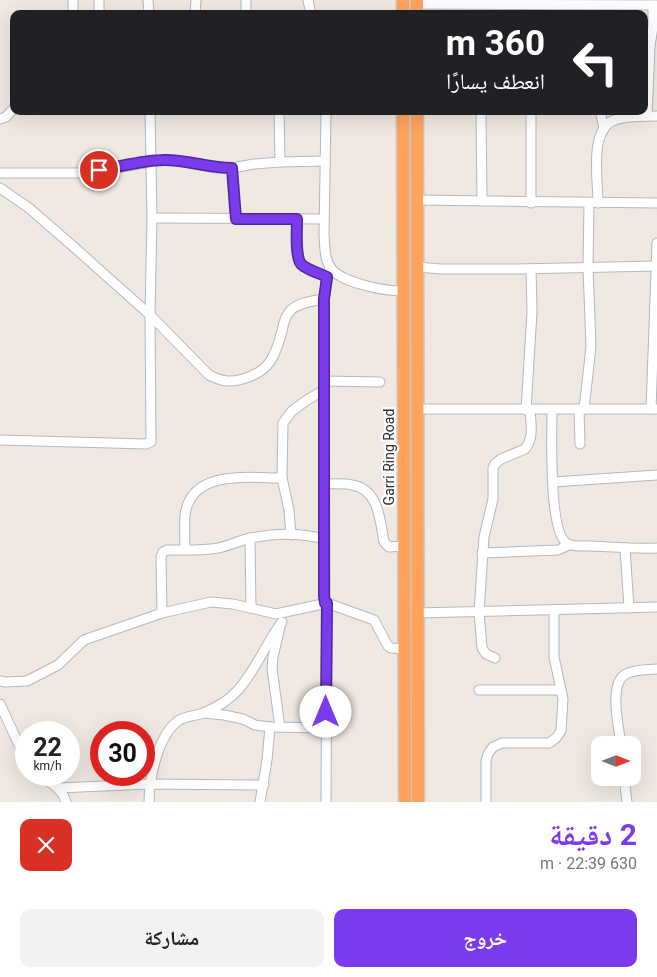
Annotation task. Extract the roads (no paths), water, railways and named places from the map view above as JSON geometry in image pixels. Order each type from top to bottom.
[{"type":"highway","name":"Garri Ring Road","points":[[402,115],[405,802]]},
{"type":"highway","name":"Garri Ring Road","points":[[417,115],[418,802]]},
{"type":"street","points":[[417,6],[590,2],[636,2],[655,5],[654,27],[650,46],[652,116],[618,118],[604,128],[597,142],[588,268],[591,347],[582,409],[580,444]]},
{"type":"street","points":[[0,440],[146,444],[150,442],[152,437],[150,115]]},
{"type":"street","points":[[279,115],[280,162]]},
{"type":"street","points":[[326,115],[324,220],[326,253],[330,266],[334,271],[354,282],[387,291],[403,291]]},
{"type":"street","points":[[480,115],[482,201]]},
{"type":"street","points":[[531,115],[531,202]]},
{"type":"street","points":[[601,115],[604,128]]},
{"type":"street","points":[[0,173],[83,173],[151,161],[180,161],[215,168],[232,168],[254,164],[325,160]]},
{"type":"street","points":[[232,168],[236,219]]},
{"type":"street","points":[[0,188],[29,208],[150,315],[209,375],[220,381],[236,381],[250,377],[263,370],[273,359],[284,322],[291,310],[302,304],[324,299]]},
{"type":"street","points":[[417,200],[657,203]]},
{"type":"street","points":[[152,218],[324,220]]},
{"type":"street","points":[[297,219],[300,262],[306,268],[327,277]]},
{"type":"street","points":[[417,409],[654,409],[657,243]]},
{"type":"street","points":[[326,802],[324,299],[330,266]]},
{"type":"street","points":[[417,266],[441,269],[657,266]]},
{"type":"street","points":[[496,658],[486,654],[482,648],[479,612],[482,553],[486,525],[493,499],[493,468],[498,461],[525,449],[530,439],[528,410],[532,312],[531,269]]},
{"type":"street","points":[[291,535],[289,510],[282,478],[283,423],[292,411],[325,386],[380,382]]},
{"type":"street","points":[[552,410],[555,517],[559,533],[569,545]]},
{"type":"street","points":[[553,482],[657,475]]},
{"type":"street","points":[[185,550],[185,514],[191,497],[200,487],[213,481],[229,479],[282,478]]},
{"type":"street","points":[[325,484],[353,485],[365,489],[379,513],[384,542],[389,547],[404,546]]},
{"type":"street","points":[[162,613],[161,557],[163,552],[167,550],[218,548],[250,538],[291,535],[309,535],[324,539]]},
{"type":"street","points":[[250,538],[251,608]]},
{"type":"street","points":[[482,553],[558,550],[569,545],[657,548]]},
{"type":"street","points":[[625,548],[629,608]]},
{"type":"street","points":[[0,681],[27,681],[58,665],[84,640],[162,613],[211,602],[251,608],[276,614],[284,618]]},
{"type":"street","points":[[155,766],[165,736],[178,720],[204,713],[227,701],[239,689],[284,618],[326,603],[374,620],[388,646],[405,649]]},
{"type":"street","points":[[417,613],[657,607]]},
{"type":"street","points":[[486,802],[486,762],[490,750],[502,743],[549,742],[556,738],[562,727],[561,690],[554,657],[554,610]]},
{"type":"street","points":[[280,727],[272,669],[273,657],[284,618]]},
{"type":"street","points":[[620,736],[616,696],[619,680],[631,672],[657,669]]},
{"type":"street","points":[[479,690],[561,690]]},
{"type":"street","points":[[0,704],[15,736]]},
{"type":"street","points":[[204,713],[224,715],[270,727],[326,728]]},
{"type":"street","points":[[260,802],[264,785],[270,727]]},
{"type":"street","points":[[155,784],[264,785]]},
{"type":"street","points":[[55,786],[64,796],[66,802]]},
{"type":"street","points":[[58,788],[104,786]]},
{"type":"street","points":[[149,786],[149,802]]},
{"type":"street","points":[[625,786],[627,802]]}]
